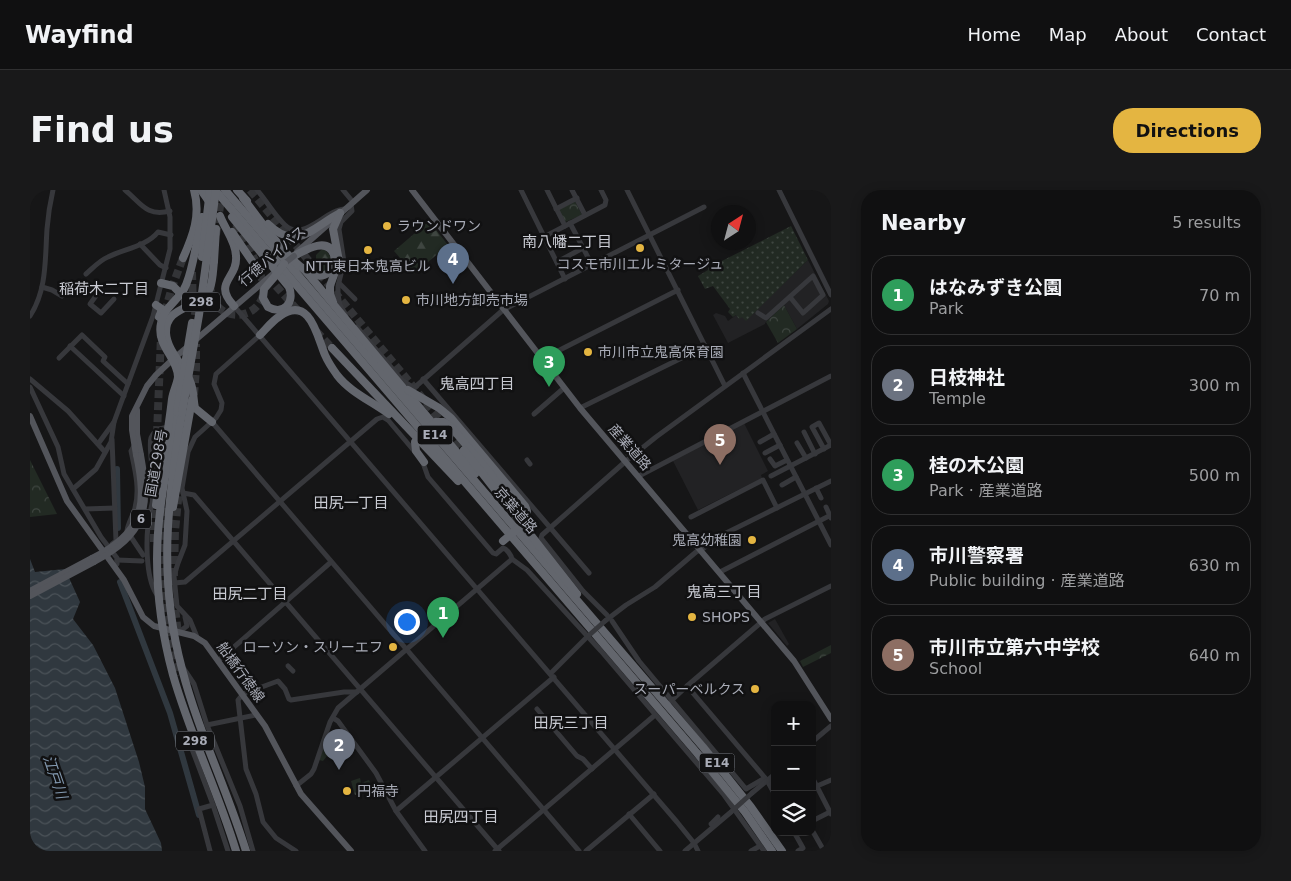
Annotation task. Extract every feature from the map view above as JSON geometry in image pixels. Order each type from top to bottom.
[{"type":"highway","points":[[183,258],[196,224],[197,204],[194,190]]},
{"type":"highway","points":[[201,190],[258,270]]},
{"type":"highway","points":[[213,190],[248,238],[289,287],[290,302],[286,308],[278,310],[265,304],[263,298],[264,289],[275,274],[284,264]]},
{"type":"highway","name":"298","points":[[167,575],[173,505],[187,427],[183,412],[193,390],[188,377],[166,350],[161,338],[161,322],[166,311],[184,288],[213,190]]},
{"type":"highway","name":"298","points":[[157,559],[154,540],[155,512],[161,465],[178,378],[168,342],[167,326],[173,314],[200,299],[208,291],[212,282],[214,261],[213,190]]},
{"type":"highway","name":"国道298号","points":[[213,190],[193,316],[183,412],[168,504],[167,575],[179,657],[192,704],[246,851]]},
{"type":"highway","name":"京葉道路","points":[[213,190],[722,782],[772,851]]},
{"type":"highway","name":"京葉道路","points":[[225,190],[728,777],[752,807],[782,851]]},
{"type":"highway","points":[[237,190],[274,230],[290,238],[306,234],[347,207]]},
{"type":"highway","points":[[244,198],[268,231],[302,268],[476,476],[522,537]]},
{"type":"highway","points":[[343,317],[332,301],[330,290],[338,265],[338,254],[333,230],[347,207]]},
{"type":"highway","points":[[220,216],[236,253],[235,265],[227,281],[225,291],[227,298],[234,306]]},
{"type":"highway","points":[[306,244],[316,240],[326,242],[334,247],[338,254]]},
{"type":"highway","points":[[294,256],[320,245],[328,248],[333,254],[334,265],[326,274],[314,275],[302,268]]},
{"type":"highway","points":[[161,283],[173,286],[184,307]]},
{"type":"highway","points":[[156,306],[162,309],[157,320],[157,335],[160,343],[166,350]]},
{"type":"highway","points":[[260,335],[284,314],[294,311],[304,314],[314,324],[326,357],[339,378],[404,426]]},
{"type":"highway","points":[[332,348],[404,426],[507,532]]},
{"type":"highway","points":[[400,384],[439,408],[451,418],[525,506],[527,518],[522,525],[503,541]]},
{"type":"highway","points":[[193,390],[194,406],[212,422]]},
{"type":"highway","points":[[172,402],[175,408],[183,412],[203,414]]},
{"type":"highway","name":"国道298号","points":[[183,412],[161,504],[157,559],[159,596],[163,628],[174,678],[236,851]]},
{"type":"highway","points":[[187,427],[193,416],[203,414]]},
{"type":"highway","points":[[424,462],[416,450],[415,442],[421,434],[436,422],[442,422],[449,426],[490,473],[531,534]]},
{"type":"highway","points":[[464,450],[618,648]]},
{"type":"main road","name":"行徳バイパス","points":[[284,264],[367,190]]},
{"type":"main road","name":"産業道路","points":[[412,190],[580,408],[762,622],[800,670],[831,719]]},
{"type":"main road","name":"行徳バイパス","points":[[30,596],[107,556],[131,536],[140,521],[146,498],[146,484],[139,455],[134,446],[132,416],[147,386],[174,358],[234,306],[275,274]]},
{"type":"main road","name":"行徳バイパス","points":[[30,591],[106,551],[125,534],[136,519],[142,498],[142,484],[136,409]]},
{"type":"main road","name":"船橋行徳線","points":[[30,416],[33,431],[67,501],[116,563],[143,618],[152,625],[197,637],[205,643],[268,732],[296,786],[312,808],[351,851]]},
{"type":"street","points":[[30,316],[42,287],[48,217],[53,190]]},
{"type":"street","points":[[125,190],[137,203],[149,210],[158,213],[170,211]]},
{"type":"street","points":[[109,549],[116,541],[112,439],[114,422],[156,306],[170,249],[170,211],[164,190]]},
{"type":"street","points":[[257,190],[284,224],[292,229],[306,229],[337,209],[347,207]]},
{"type":"street","points":[[343,190],[347,207],[352,211],[341,222],[339,229],[344,262],[338,298],[344,311],[402,380],[414,388],[503,310],[704,207]]},
{"type":"street","points":[[521,190],[565,279]]},
{"type":"street","points":[[547,190],[556,209],[568,224],[592,265]]},
{"type":"street","points":[[572,190],[585,215]]},
{"type":"street","points":[[544,237],[605,205],[606,200],[601,190]]},
{"type":"street","points":[[627,190],[725,386]]},
{"type":"street","points":[[780,190],[831,295]]},
{"type":"street","points":[[556,209],[576,198]]},
{"type":"street","points":[[86,274],[106,258],[140,244],[158,232],[171,235]]},
{"type":"street","points":[[140,244],[160,265],[166,268]]},
{"type":"street","points":[[557,262],[583,248]]},
{"type":"street","points":[[758,313],[766,318],[813,276],[823,295],[802,313],[790,297]]},
{"type":"street","points":[[339,283],[355,298]]},
{"type":"street","points":[[42,287],[62,296]]},
{"type":"street","points":[[101,288],[90,304],[95,309],[101,313],[114,299]]},
{"type":"street","points":[[542,360],[678,290]]},
{"type":"street","points":[[234,306],[615,748],[694,843],[698,851]]},
{"type":"street","points":[[606,618],[541,538],[544,533],[626,461],[831,309]]},
{"type":"street","points":[[59,358],[82,335],[105,357],[103,361],[128,384]]},
{"type":"street","points":[[197,637],[190,620],[177,606],[174,583],[176,568],[184,548],[186,535],[187,510],[183,493],[183,482],[190,447],[195,437],[222,410],[222,403],[214,384],[216,374],[260,335]]},
{"type":"street","points":[[70,346],[124,396]]},
{"type":"street","points":[[580,408],[706,346]]},
{"type":"street","points":[[743,373],[831,545]]},
{"type":"street","points":[[639,476],[831,376]]},
{"type":"street","points":[[30,379],[68,411],[105,452]]},
{"type":"street","points":[[423,380],[589,573]]},
{"type":"street","points":[[30,388],[58,447],[64,474],[116,563],[142,561]]},
{"type":"street","points":[[534,414],[564,388]]},
{"type":"street","points":[[174,583],[185,582],[377,419],[381,417],[386,418],[423,462],[428,477],[493,553],[496,554],[504,548],[512,556],[512,559],[527,570],[583,630],[724,795],[762,849],[751,851]]},
{"type":"street","points":[[98,444],[114,422]]},
{"type":"street","points":[[212,422],[579,851]]},
{"type":"street","points":[[771,476],[815,454],[824,449],[831,445],[819,423],[812,426],[824,449]]},
{"type":"street","points":[[159,596],[154,591],[150,580],[148,524],[154,496],[150,442],[155,431],[160,428],[169,427]]},
{"type":"street","points":[[804,432],[815,454]]},
{"type":"street","points":[[760,442],[774,434]]},
{"type":"street","points":[[73,489],[96,469],[112,439]]},
{"type":"street","points":[[797,443],[806,458]]},
{"type":"street","points":[[765,453],[780,445]]},
{"type":"street","points":[[134,446],[131,451],[138,489],[136,508],[127,527],[128,534],[143,555]]},
{"type":"street","points":[[770,459],[775,466],[787,460]]},
{"type":"street","points":[[782,485],[796,477]]},
{"type":"street","points":[[691,516],[763,480],[776,508]]},
{"type":"street","points":[[396,811],[552,675],[606,618],[655,587],[714,539],[831,480]]},
{"type":"street","points":[[816,488],[821,498]]},
{"type":"street","points":[[183,493],[194,495],[497,850],[655,715]]},
{"type":"street","points":[[720,572],[831,516],[826,507]]},
{"type":"street","points":[[85,509],[115,508]]},
{"type":"street","points":[[109,549],[128,534]]},
{"type":"street","points":[[296,786],[313,771],[330,722],[338,708],[512,559]]},
{"type":"street","points":[[218,661],[331,562]]},
{"type":"street","points":[[671,701],[762,622],[831,586]]},
{"type":"street","points":[[176,631],[187,626],[185,616]]},
{"type":"street","points":[[612,622],[639,661],[746,790],[771,780]]},
{"type":"street","points":[[179,657],[194,684],[207,725],[240,806],[253,851]]},
{"type":"street","points":[[288,666],[293,671]]},
{"type":"street","points":[[296,851],[276,838],[263,822],[256,794],[246,769],[238,703],[242,696],[278,681],[285,688],[291,700],[359,690]]},
{"type":"street","points":[[686,686],[767,781],[773,791]]},
{"type":"street","points":[[537,709],[577,756],[592,768]]},
{"type":"street","points":[[207,725],[256,715]]},
{"type":"street","points":[[333,718],[338,721],[376,773],[396,811],[425,851]]},
{"type":"street","points":[[816,739],[831,726]]},
{"type":"street","points":[[196,742],[192,745],[192,749],[228,851]]},
{"type":"street","points":[[684,851],[771,777]]},
{"type":"street","points":[[816,819],[830,813],[817,786],[831,780]]},
{"type":"street","points":[[586,851],[654,794]]},
{"type":"street","points":[[210,851],[199,809],[213,805]]},
{"type":"street","points":[[629,814],[660,851]]},
{"type":"street","points":[[694,843],[695,839],[718,817]]},
{"type":"street","points":[[796,836],[803,848],[798,851]]},
{"type":"street","points":[[815,836],[824,851]]},
{"type":"shaded area","points":[[808,260],[829,301],[828,304],[797,329],[784,305],[765,324],[728,343],[713,315],[716,313],[725,316],[728,321],[736,315],[742,316],[746,320]]},
{"type":"shaded area","points":[[744,423],[768,471],[761,475],[762,478],[698,510],[672,459]]},
{"type":"shaded area","points":[[623,436],[626,437],[635,449],[626,456],[616,440]]},
{"type":"shaded area","points":[[775,619],[789,644],[787,646],[768,623]]},
{"type":"green space","points":[[575,201],[582,215],[565,222],[559,210]]},
{"type":"green space","points":[[429,221],[448,245],[414,274],[394,251]]},
{"type":"green space","points":[[791,226],[808,260],[746,321],[742,317],[739,319],[736,315],[733,317],[728,312],[730,309],[713,286],[705,289],[698,276],[708,270],[708,268],[744,250],[756,250],[756,244]]},
{"type":"green space","points":[[322,249],[330,255],[331,260],[331,266],[326,272],[322,272],[321,266],[316,260],[316,255]]},
{"type":"green space","points":[[784,305],[797,329],[778,343],[766,322]]},
{"type":"green space","points":[[30,460],[57,514],[30,517]]},
{"type":"green space","points":[[831,645],[831,653],[803,667],[800,661]]},
{"type":"green space","points":[[325,744],[340,752],[338,755],[341,761],[335,757],[332,760],[327,756],[323,761],[319,760]]},
{"type":"green space","points":[[360,778],[361,783],[369,780],[374,791],[355,795],[351,781]]},
{"type":"water","name":"江戸川","points":[[30,559],[35,572],[65,569],[80,602],[73,619],[93,645],[115,688],[139,762],[145,787],[145,809],[161,843],[162,851],[30,851]]},
{"type":"waterway","points":[[117,469],[118,528]]},
{"type":"waterway","points":[[120,582],[170,713],[199,815]]},
{"type":"tunnel","points":[[250,190],[464,450]]},
{"type":"tunnel","points":[[216,235],[222,192]]},
{"type":"tunnel","points":[[236,224],[255,260]]},
{"type":"tunnel","points":[[165,312],[183,258]]},
{"type":"tunnel","points":[[210,284],[214,300],[222,310],[233,315],[244,314],[255,308],[262,299],[263,286],[258,270]]},
{"type":"tunnel","points":[[192,272],[193,308]]},
{"type":"tunnel","points":[[268,277],[300,313]]},
{"type":"tunnel","points":[[193,327],[197,301]]},
{"type":"tunnel","points":[[316,331],[332,348]]},
{"type":"tunnel","points":[[155,482],[161,336]]},
{"type":"tunnel","points":[[194,395],[196,344]]},
{"type":"tunnel","points":[[174,576],[175,531],[179,490]]},
{"type":"tunnel","points":[[154,498],[154,544]]},
{"type":"tunnel","points":[[166,508],[164,571],[171,634],[180,675]]},
{"type":"tunnel","points":[[174,598],[178,634]]},
{"type":"place","name":"ラウンドワン","points":[[387,226]]},
{"type":"place","name":"コスモ市川エルミタージュ","points":[[640,248]]},
{"type":"place","name":"NTT東日本鬼高ビル","points":[[368,250]]},
{"type":"place","name":"市川警察署","points":[[453,284]]},
{"type":"place","name":"市川地方卸売市場","points":[[406,300]]},
{"type":"place","name":"市川市立鬼高保育園","points":[[588,352]]},
{"type":"place","name":"桂の木公園","points":[[549,387]]},
{"type":"place","name":"市川市立第六中学校","points":[[720,465]]},
{"type":"place","name":"鬼高幼稚園","points":[[752,540]]},
{"type":"place","name":"SHOPS","points":[[692,617]]},
{"type":"place","name":"はなみずき公園","points":[[443,638]]},
{"type":"place","name":"ローソン・スリーエフ","points":[[393,647]]},
{"type":"place","name":"スーパーベルクス","points":[[755,689]]},
{"type":"place","name":"日枝神社","points":[[339,770]]},
{"type":"place","name":"円福寺","points":[[347,791]]},
{"type":"district","name":"南八幡二丁目","points":[[567,242]]},
{"type":"district","name":"稲荷木二丁目","points":[[104,289]]},
{"type":"district","name":"鬼高四丁目","points":[[477,384]]},
{"type":"district","name":"田尻一丁目","points":[[351,503]]},
{"type":"district","name":"鬼高三丁目","points":[[724,592]]},
{"type":"district","name":"田尻二丁目","points":[[250,594]]},
{"type":"district","name":"田尻三丁目","points":[[571,723]]},
{"type":"district","name":"田尻四丁目","points":[[461,817]]}]
